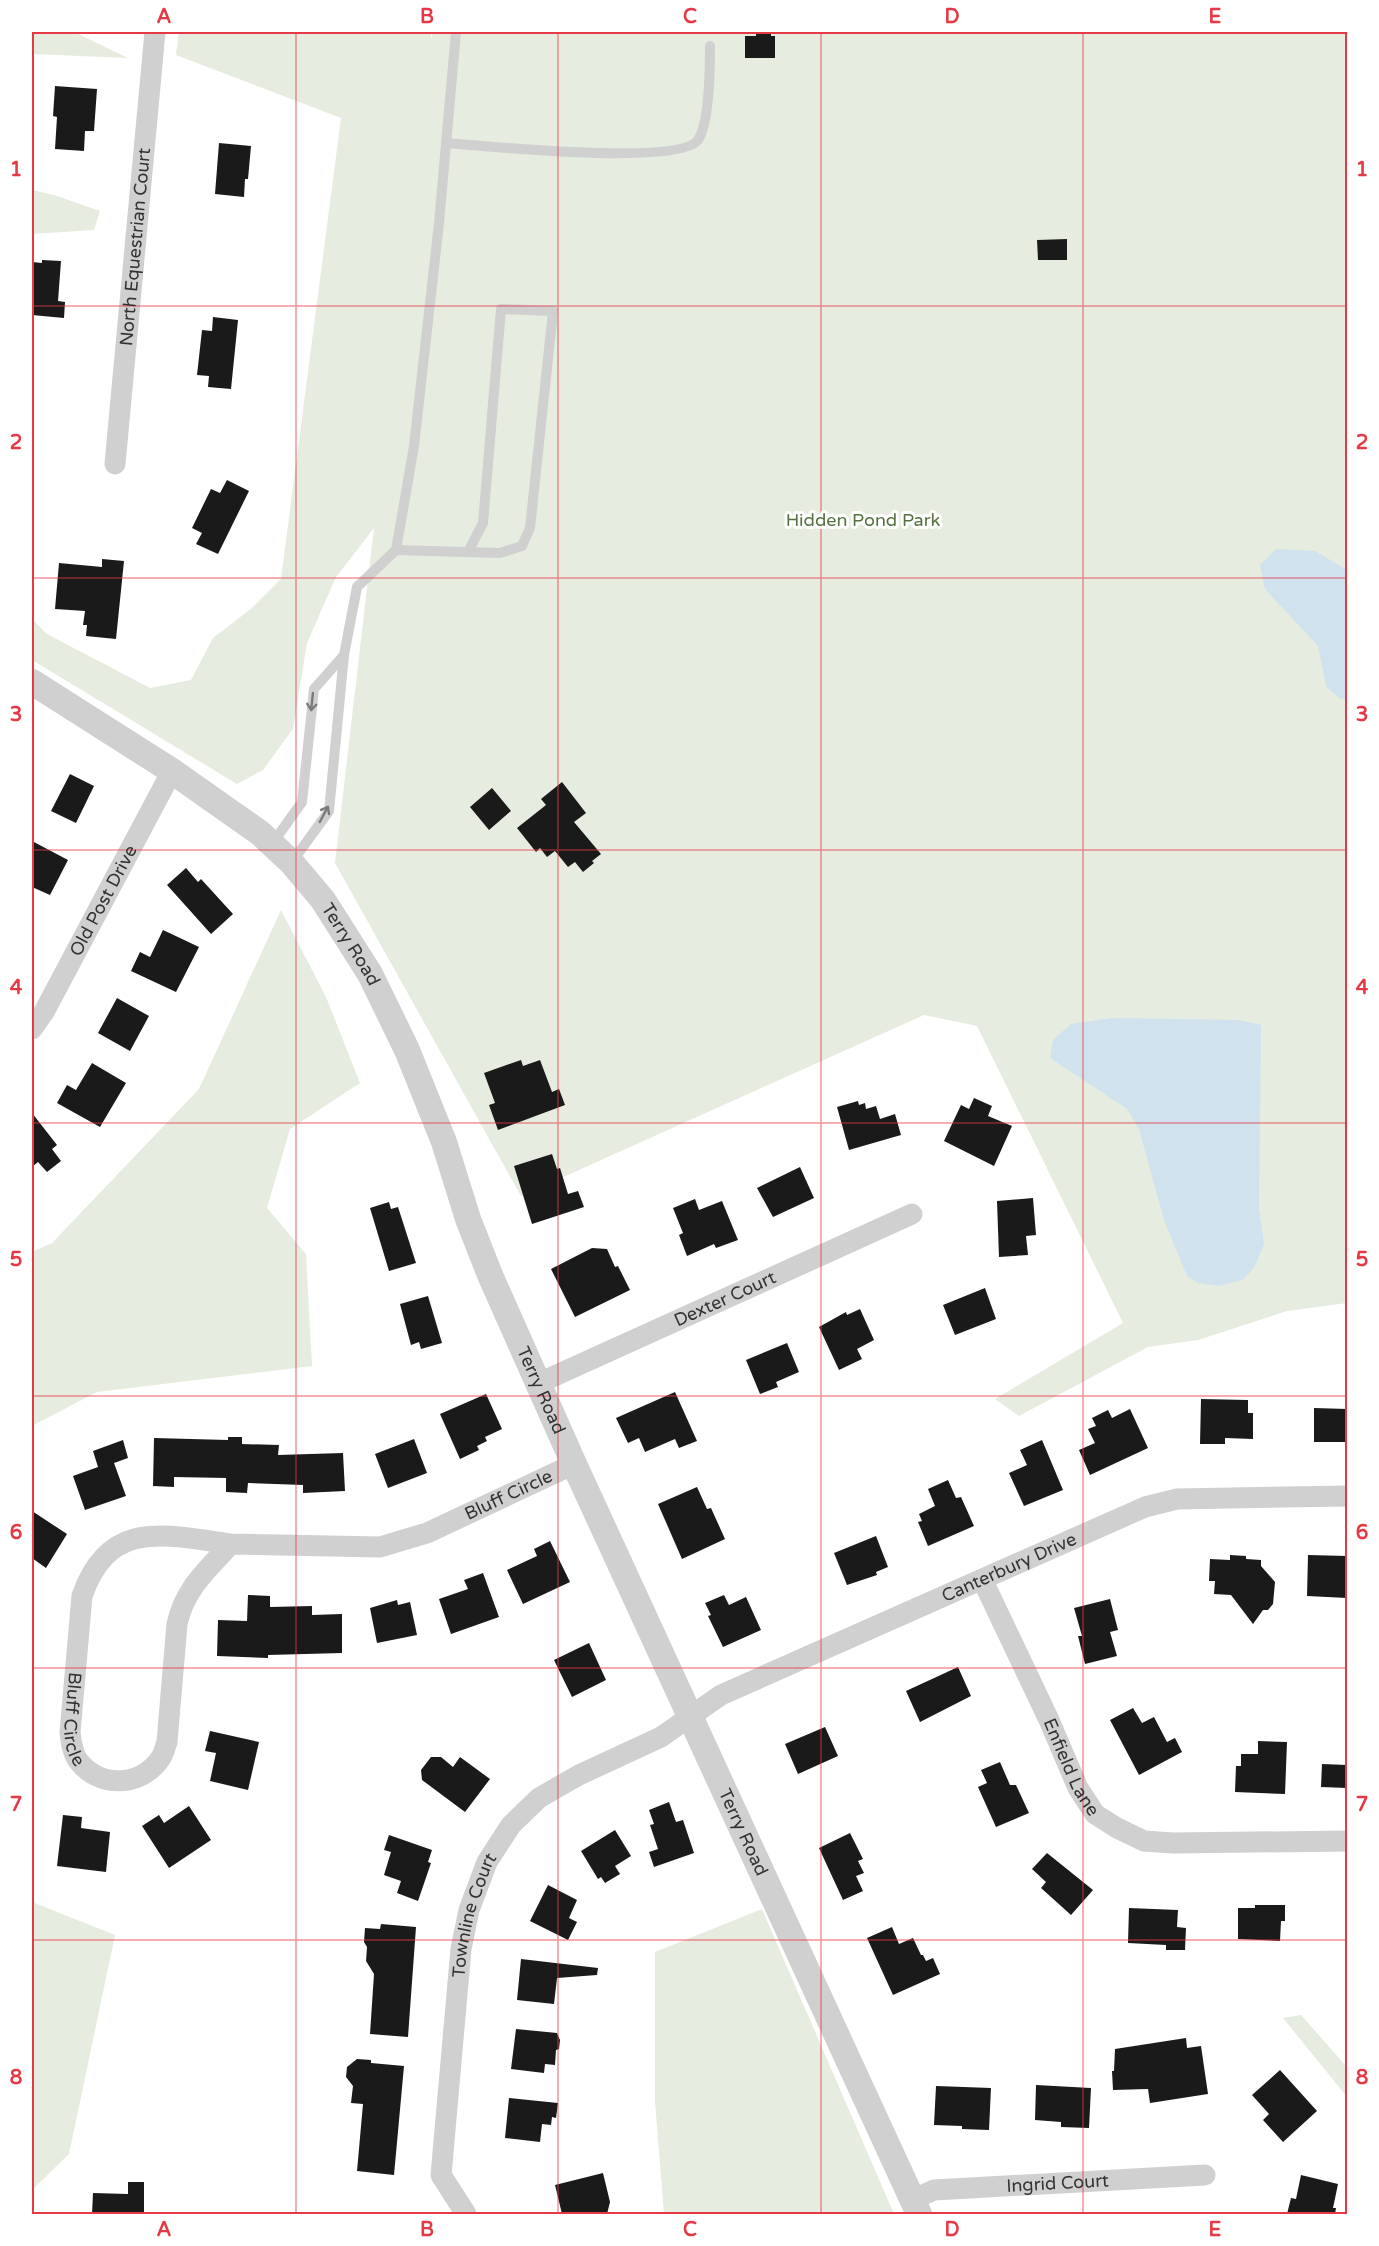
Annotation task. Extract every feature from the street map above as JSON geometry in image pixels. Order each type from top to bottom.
[{"type":"street","name":"North Equestrian Court","points":[[115,464],[155,32]]},
{"type":"street","name":"Terry Road","points":[[32,682],[172,771],[260,833],[291,862],[323,900],[370,974],[402,1040],[444,1142],[468,1219],[490,1275],[690,1718],[916,2207]]},
{"type":"street","name":"Old Post Drive","points":[[32,1029],[44,1012],[172,771]]},
{"type":"street","name":"Dexter Court","points":[[539,1383],[912,1215]]},
{"type":"street","name":"Bluff Circle","points":[[231,1544],[191,1587],[181,1606],[177,1624],[167,1742],[162,1757],[151,1769],[137,1778],[121,1782],[104,1779],[89,1771],[77,1758],[72,1748],[70,1732],[82,1596],[89,1576],[100,1560],[114,1547],[134,1538],[171,1536],[231,1544],[380,1547],[428,1533],[574,1464]]},
{"type":"street","name":"Canterbury Drive","points":[[690,1718],[722,1695],[1145,1508],[1177,1499],[1347,1496]]},
{"type":"street","name":"Enfield Lane","points":[[983,1581],[1078,1788],[1095,1814],[1144,1841],[1173,1843],[1347,1841]]},
{"type":"street","name":"Townline Court","points":[[466,2214],[441,2175],[461,1949],[469,1911],[487,1862],[511,1826],[539,1798],[579,1775],[661,1737],[690,1718]]},
{"type":"street","name":"Ingrid Court","points":[[916,2207],[934,2190],[1205,2175]]},
{"type":"lane","points":[[291,862],[328,811],[344,655],[357,587],[396,550],[414,446],[456,32]]},
{"type":"lane","points":[[446,143],[631,154],[687,148],[697,141],[701,133],[711,85],[710,46]]},
{"type":"lane","points":[[396,550],[500,553],[522,546],[530,528],[553,311],[501,309],[483,523],[468,552]]},
{"type":"lane","points":[[272,844],[302,802],[314,689],[344,655]]},
{"type":"green space","points":[[32,32],[74,32],[128,58],[32,54]]},
{"type":"green space","name":"Hidden Pond Park","points":[[179,32],[431,32],[431,39],[433,32],[1347,32],[1347,1303],[1287,1311],[1198,1340],[1148,1347],[1019,1416],[995,1399],[1123,1323],[977,1026],[924,1015],[521,1196],[335,863],[374,528],[336,577],[307,643],[293,729],[263,770],[237,784],[32,660],[32,619],[47,634],[150,688],[191,680],[213,638],[252,608],[281,579],[341,118],[176,55]]},
{"type":"green space","points":[[32,190],[100,211],[94,230],[32,234]]},
{"type":"green space","points":[[281,910],[326,997],[360,1083],[290,1129],[267,1208],[306,1254],[312,1366],[97,1392],[32,1426],[32,1252],[52,1243],[199,1089]]},
{"type":"green space","points":[[32,1902],[115,1935],[69,2154],[32,2190]]},
{"type":"green space","points":[[762,1909],[894,2214],[664,2214],[655,2102],[655,1952]]},
{"type":"green space","points":[[1301,2015],[1347,2067],[1347,2097],[1283,2018]]},
{"type":"water","points":[[1276,549],[1315,551],[1347,570],[1347,700],[1339,698],[1326,686],[1318,646],[1265,589],[1260,565]]},
{"type":"water","points":[[1112,1018],[1239,1020],[1261,1025],[1259,1209],[1264,1244],[1254,1268],[1242,1280],[1219,1286],[1198,1283],[1187,1276],[1164,1220],[1139,1129],[1127,1109],[1050,1058],[1053,1040],[1071,1024]]},
{"type":"building","points":[[756,32],[771,32],[771,36],[775,36],[775,58],[745,58],[745,36],[756,36]]},
{"type":"building","points":[[55,86],[97,89],[94,131],[85,131],[84,151],[55,149],[57,117],[53,116]]},
{"type":"building","points":[[219,143],[251,146],[244,197],[215,194]]},
{"type":"building","points":[[1067,239],[1067,260],[1038,260],[1037,240]]},
{"type":"building","points":[[42,260],[61,261],[58,301],[65,302],[64,318],[32,315],[32,262],[42,263]]},
{"type":"building","points":[[213,317],[238,320],[231,389],[208,387],[209,376],[197,375],[202,330],[212,331]]},
{"type":"building","points":[[227,480],[249,491],[218,554],[196,544],[202,533],[192,528],[211,489],[220,493]]},
{"type":"building","points":[[102,559],[124,561],[116,639],[86,636],[87,625],[83,625],[85,611],[55,609],[59,563],[102,567]]},
{"type":"building","points":[[70,774],[94,786],[76,823],[51,811]]},
{"type":"building","points":[[562,782],[586,813],[574,822],[601,854],[583,872],[575,862],[568,867],[555,851],[547,857],[540,848],[536,852],[517,828],[546,805],[541,799]]},
{"type":"building","points":[[492,788],[511,811],[489,830],[470,807]]},
{"type":"building","points":[[32,841],[68,860],[50,895],[32,887]]},
{"type":"building","points":[[186,868],[198,882],[201,879],[233,914],[211,934],[167,885]]},
{"type":"building","points":[[163,930],[199,947],[176,992],[131,971],[140,952],[150,957]]},
{"type":"building","points":[[117,998],[149,1016],[130,1051],[98,1033]]},
{"type":"building","points":[[521,1060],[523,1066],[540,1060],[552,1092],[559,1089],[565,1105],[498,1130],[489,1105],[495,1103],[484,1073]]},
{"type":"building","points":[[92,1063],[126,1083],[100,1127],[57,1103],[67,1085],[76,1090]]},
{"type":"building","points":[[974,1098],[992,1106],[988,1116],[1012,1126],[994,1166],[944,1141],[961,1105],[969,1109]]},
{"type":"building","points":[[858,1101],[859,1105],[865,1103],[866,1109],[876,1106],[880,1119],[895,1114],[901,1135],[849,1150],[837,1107]]},
{"type":"building","points":[[32,1113],[57,1145],[52,1149],[61,1161],[47,1172],[38,1162],[32,1167]]},
{"type":"building","points":[[552,1154],[557,1169],[560,1168],[568,1194],[578,1191],[584,1207],[532,1224],[514,1166]]},
{"type":"building","points":[[800,1167],[814,1198],[773,1217],[757,1188]]},
{"type":"building","points":[[1033,1198],[1036,1235],[1026,1236],[1028,1255],[999,1257],[997,1201]]},
{"type":"building","points":[[695,1199],[699,1210],[722,1201],[738,1240],[716,1248],[714,1244],[687,1256],[679,1235],[683,1233],[673,1208]]},
{"type":"building","points":[[389,1202],[391,1209],[398,1207],[416,1263],[389,1271],[370,1208]]},
{"type":"building","points":[[592,1248],[607,1249],[615,1267],[618,1266],[630,1290],[575,1317],[551,1269]]},
{"type":"building","points":[[985,1288],[996,1319],[955,1335],[943,1305]]},
{"type":"building","points":[[428,1296],[442,1343],[421,1349],[419,1342],[411,1345],[400,1304]]},
{"type":"building","points":[[860,1309],[874,1340],[857,1349],[862,1359],[839,1370],[819,1327],[846,1312],[847,1315]]},
{"type":"building","points":[[787,1343],[799,1372],[776,1382],[778,1387],[760,1394],[746,1360]]},
{"type":"building","points":[[675,1392],[697,1441],[679,1448],[675,1439],[645,1452],[639,1438],[628,1443],[616,1418]]},
{"type":"building","points":[[486,1394],[502,1429],[485,1437],[487,1441],[477,1446],[479,1450],[460,1459],[440,1414]]},
{"type":"building","points":[[1201,1399],[1248,1400],[1248,1413],[1253,1413],[1253,1439],[1225,1438],[1225,1444],[1200,1444]]},
{"type":"building","points":[[1314,1408],[1347,1409],[1347,1442],[1314,1442]]},
{"type":"building","points":[[1130,1409],[1148,1448],[1090,1475],[1079,1450],[1095,1443],[1088,1429],[1096,1426],[1092,1418],[1108,1410],[1112,1418]]},
{"type":"building","points":[[228,1437],[242,1437],[242,1444],[279,1445],[278,1455],[343,1453],[345,1491],[303,1493],[303,1485],[248,1483],[247,1493],[226,1492],[226,1478],[174,1477],[174,1487],[153,1486],[154,1438],[228,1440]]},
{"type":"building","points":[[414,1439],[427,1473],[388,1488],[375,1454]]},
{"type":"building","points":[[123,1440],[128,1458],[114,1463],[126,1496],[85,1510],[73,1476],[98,1467],[93,1451]]},
{"type":"building","points":[[1042,1440],[1063,1490],[1024,1506],[1009,1473],[1027,1465],[1020,1450]]},
{"type":"building","points":[[948,1480],[956,1498],[961,1497],[974,1526],[928,1546],[918,1522],[922,1521],[919,1514],[935,1506],[928,1489]]},
{"type":"building","points":[[697,1487],[707,1509],[711,1508],[725,1539],[682,1559],[658,1504]]},
{"type":"building","points":[[32,1511],[67,1534],[46,1568],[32,1558]]},
{"type":"building","points":[[876,1536],[888,1567],[876,1572],[877,1575],[847,1585],[834,1553]]},
{"type":"building","points":[[550,1541],[570,1582],[523,1604],[507,1570],[537,1556],[534,1549]]},
{"type":"building","points":[[1230,1555],[1261,1560],[1261,1566],[1275,1582],[1273,1604],[1268,1610],[1263,1610],[1253,1624],[1231,1595],[1214,1594],[1215,1581],[1209,1581],[1210,1559],[1230,1560]]},
{"type":"building","points":[[1308,1555],[1347,1556],[1347,1598],[1307,1596]]},
{"type":"building","points":[[483,1573],[499,1617],[451,1634],[439,1599],[468,1589],[464,1580]]},
{"type":"building","points":[[248,1595],[270,1596],[270,1607],[312,1606],[312,1615],[342,1614],[342,1653],[268,1655],[268,1658],[217,1656],[218,1620],[247,1621]]},
{"type":"building","points":[[724,1595],[729,1605],[746,1597],[761,1630],[723,1647],[708,1616],[711,1615],[705,1603]]},
{"type":"building","points":[[1110,1599],[1118,1630],[1110,1632],[1117,1656],[1085,1664],[1078,1636],[1082,1636],[1074,1608]]},
{"type":"building","points":[[397,1600],[398,1605],[410,1602],[417,1635],[377,1643],[370,1608]]},
{"type":"building","points":[[589,1643],[606,1680],[572,1697],[554,1660]]},
{"type":"building","points":[[958,1667],[971,1696],[920,1722],[906,1691]]},
{"type":"building","points":[[1133,1708],[1142,1723],[1154,1717],[1167,1742],[1175,1738],[1182,1752],[1139,1775],[1110,1720]]},
{"type":"building","points":[[825,1727],[838,1756],[798,1774],[785,1744]]},
{"type":"building","points":[[210,1731],[259,1742],[248,1790],[210,1781],[216,1753],[205,1751]]},
{"type":"building","points":[[1258,1741],[1287,1742],[1285,1794],[1235,1792],[1236,1766],[1241,1766],[1241,1754],[1258,1754]]},
{"type":"building","points":[[431,1757],[441,1757],[453,1767],[460,1757],[490,1779],[465,1812],[422,1780],[421,1770]]},
{"type":"building","points":[[1000,1762],[1010,1785],[1016,1785],[1029,1813],[996,1827],[978,1787],[987,1783],[981,1770]]},
{"type":"building","points":[[1322,1764],[1347,1765],[1347,1788],[1321,1787]]},
{"type":"building","points":[[669,1802],[676,1822],[683,1820],[694,1853],[654,1867],[649,1852],[658,1849],[650,1825],[654,1824],[649,1810]]},
{"type":"building","points":[[189,1806],[211,1840],[169,1868],[142,1826],[159,1815],[164,1823]]},
{"type":"building","points":[[63,1815],[82,1817],[81,1828],[110,1832],[106,1872],[57,1866]]},
{"type":"building","points":[[615,1830],[631,1856],[615,1866],[620,1874],[605,1883],[601,1877],[598,1879],[581,1851]]},
{"type":"building","points":[[850,1833],[863,1859],[858,1861],[864,1873],[856,1876],[863,1891],[843,1900],[819,1848]]},
{"type":"building","points":[[389,1835],[432,1850],[428,1862],[431,1863],[418,1901],[397,1893],[401,1881],[384,1875],[391,1852],[384,1850]]},
{"type":"building","points":[[1047,1853],[1093,1890],[1071,1915],[1041,1888],[1046,1882],[1032,1869]]},
{"type":"building","points":[[548,1885],[577,1900],[569,1918],[577,1922],[568,1940],[530,1921]]},
{"type":"building","points":[[1255,1905],[1285,1905],[1285,1921],[1281,1921],[1280,1941],[1238,1939],[1238,1908],[1255,1908]]},
{"type":"building","points":[[1129,1908],[1178,1910],[1177,1927],[1186,1928],[1185,1950],[1166,1950],[1166,1945],[1128,1943]]},
{"type":"building","points":[[381,1924],[416,1927],[408,2037],[370,2034],[374,1974],[366,1961],[365,1928],[380,1929]]},
{"type":"building","points":[[892,1927],[899,1944],[913,1938],[926,1961],[933,1958],[940,1974],[893,1995],[867,1938]]},
{"type":"building","points":[[521,1959],[598,1968],[597,1975],[557,1978],[554,2004],[517,2000]]},
{"type":"building","points":[[516,2029],[557,2033],[560,2040],[559,2049],[556,2050],[555,2065],[545,2064],[544,2073],[511,2069]]},
{"type":"building","points":[[1186,2038],[1187,2048],[1201,2046],[1208,2094],[1150,2103],[1148,2089],[1113,2090],[1112,2071],[1114,2071],[1115,2049]]},
{"type":"building","points":[[357,2059],[371,2060],[371,2063],[404,2066],[394,2175],[357,2171],[363,2104],[351,2103],[353,2086],[346,2077],[347,2067]]},
{"type":"building","points":[[1280,2070],[1317,2111],[1283,2142],[1263,2120],[1269,2114],[1252,2095]]},
{"type":"building","points":[[1036,2085],[1091,2088],[1089,2128],[1061,2127],[1061,2122],[1035,2120]]},
{"type":"building","points":[[936,2086],[991,2088],[989,2130],[934,2125]]},
{"type":"building","points":[[509,2098],[558,2103],[556,2118],[552,2117],[551,2125],[542,2124],[540,2142],[505,2138]]},
{"type":"building","points":[[603,2173],[610,2202],[607,2214],[562,2214],[555,2185]]},
{"type":"building","points":[[1301,2175],[1338,2184],[1333,2208],[1336,2208],[1335,2214],[1287,2214],[1291,2198],[1296,2199]]},
{"type":"building","points":[[128,2182],[144,2182],[144,2214],[92,2214],[93,2193],[128,2194]]}]
